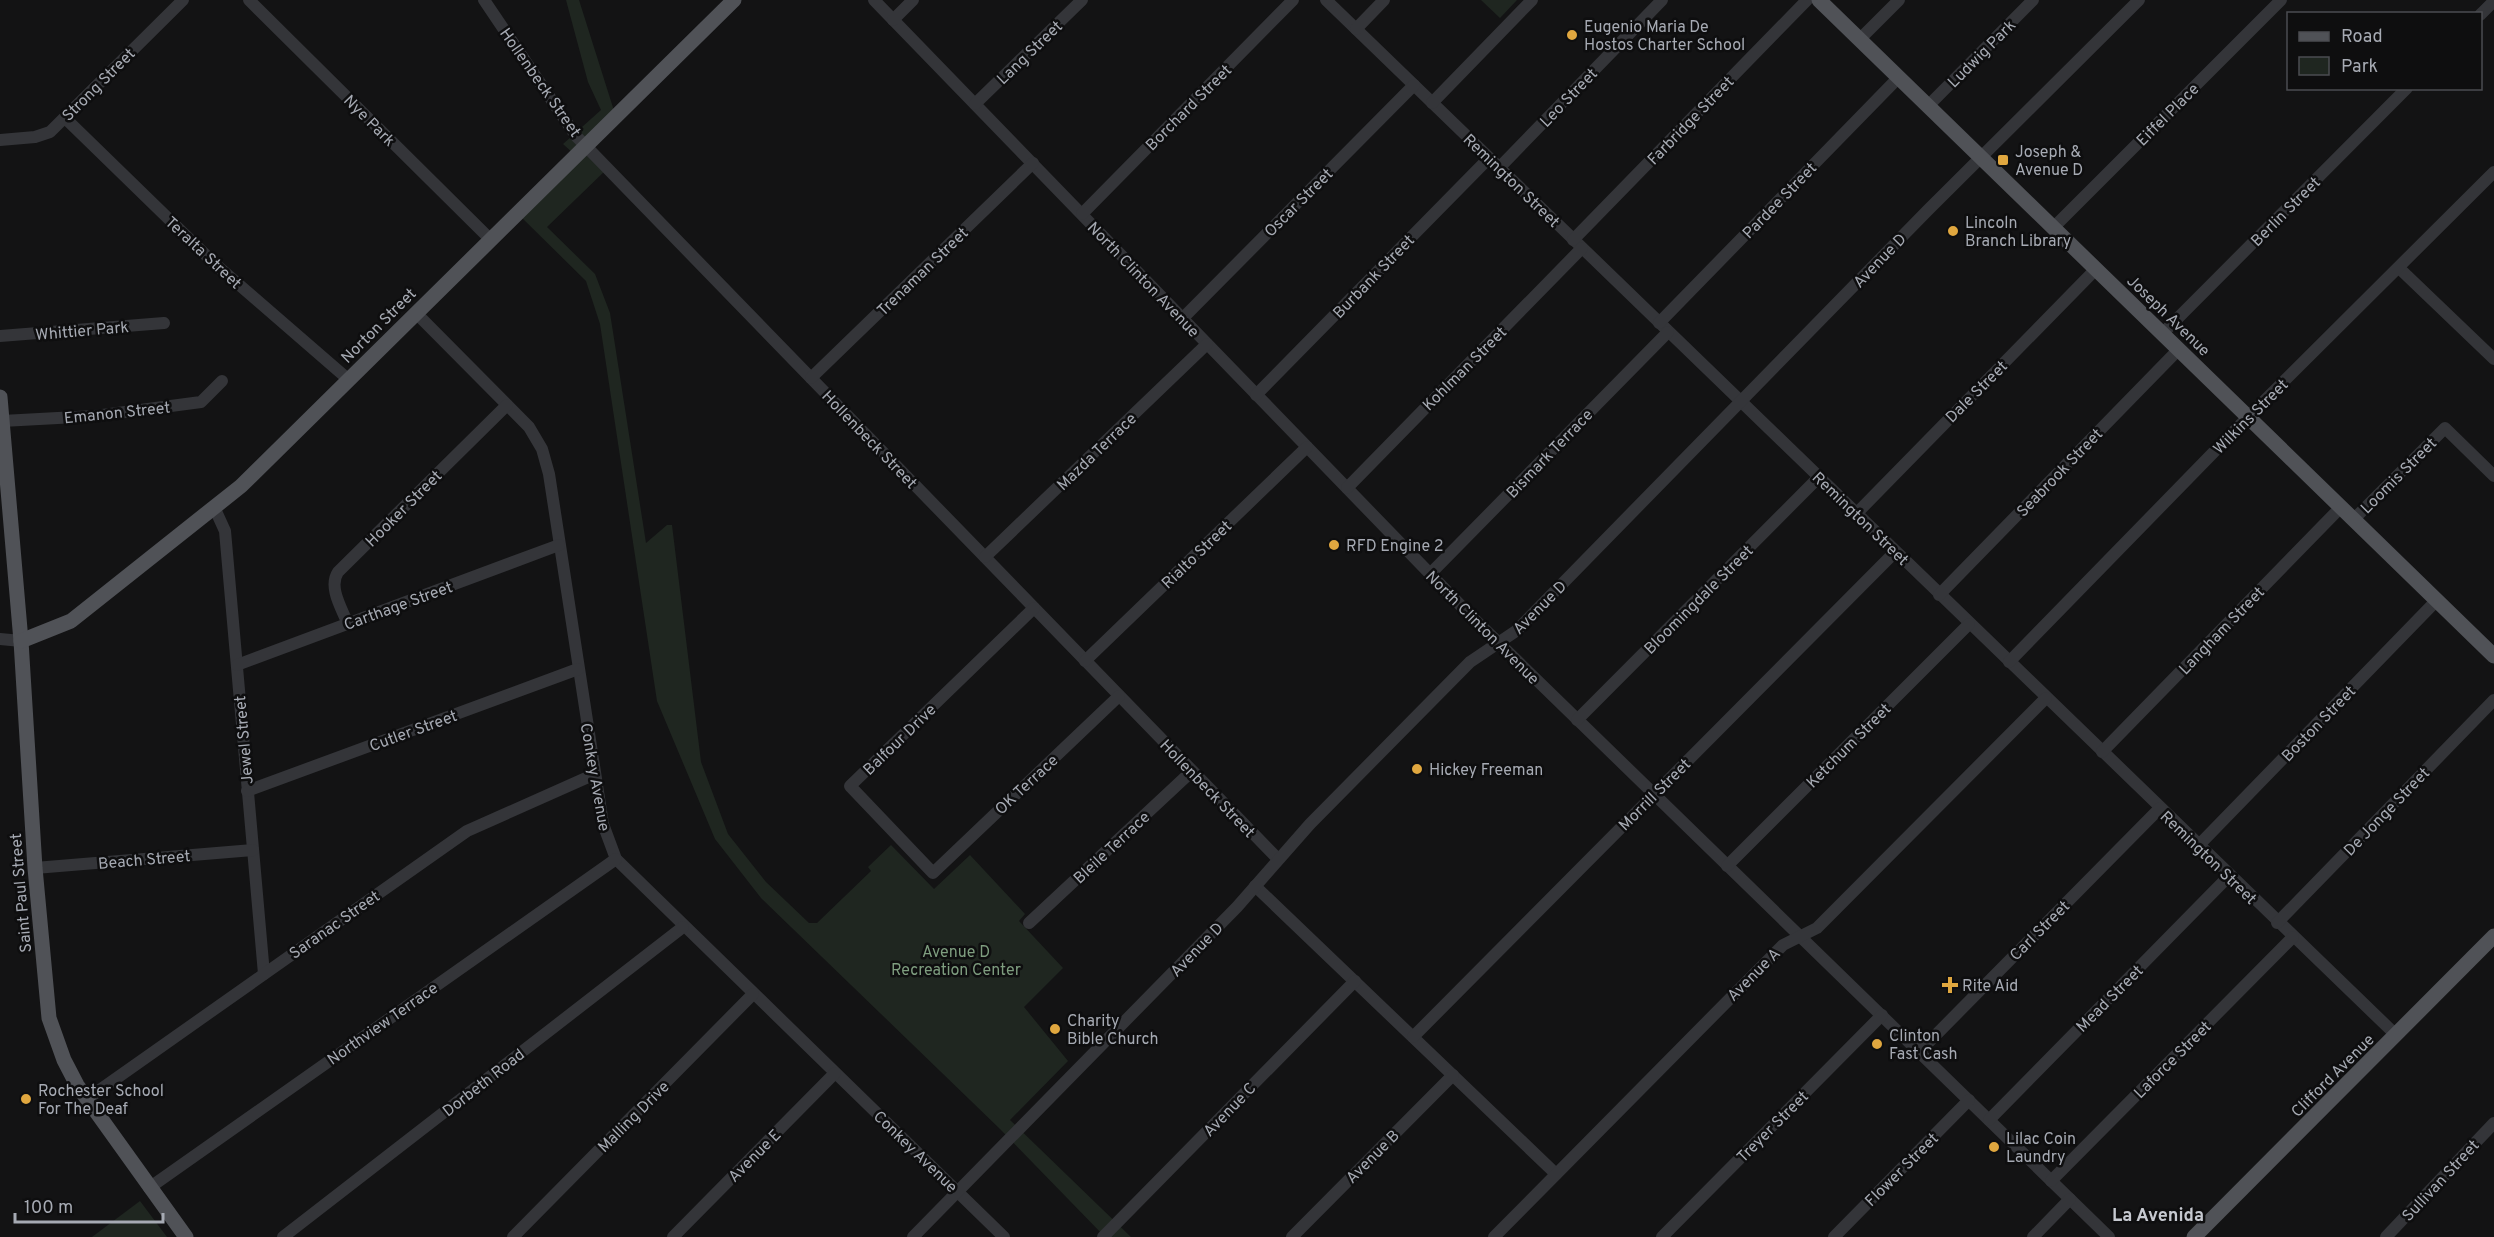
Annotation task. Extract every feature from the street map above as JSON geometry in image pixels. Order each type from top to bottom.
[{"type":"main road","name":"Norton Street","points":[[21,641],[71,621],[215,509],[734,0]]},
{"type":"main road","name":"Joseph Avenue","points":[[1819,0],[2494,656]]},
{"type":"main road","name":"Saint Paul Street","points":[[0,398],[21,641],[35,868],[49,1018],[64,1060],[87,1099],[186,1237]]},
{"type":"main road","name":"Clifford Avenue","points":[[2194,1237],[2494,936]]},
{"type":"street","name":"Strong Street","points":[[0,140],[46,134],[65,118],[183,0]]},
{"type":"street","name":"Nye Park","points":[[249,0],[490,239]]},
{"type":"street","name":"Hollenbeck Street","points":[[484,0],[563,120],[586,146],[1278,859]]},
{"type":"street","name":"North Clinton Avenue","points":[[874,0],[1498,643],[2109,1237]]},
{"type":"street","points":[[893,20],[913,0]]},
{"type":"street","name":"Lang Street","points":[[975,104],[1082,0]]},
{"type":"street","name":"Borchard Street","points":[[1082,214],[1293,0]]},
{"type":"street","name":"Remington Street","points":[[1326,0],[2277,923],[2396,1035]]},
{"type":"street","points":[[1356,29],[1384,0]]},
{"type":"street","points":[[1432,103],[1532,0]]},
{"type":"street","name":"Leo Street","points":[[1500,168],[1662,0]]},
{"type":"street","name":"Farbridge Street","points":[[1578,244],[1807,0]]},
{"type":"street","points":[[1860,39],[1899,0]]},
{"type":"street","name":"Ludwig Park","points":[[1929,105],[2034,0]]},
{"type":"street","name":"Avenue D","points":[[913,1237],[1256,886],[1278,859],[1470,662],[1516,631],[2139,0]]},
{"type":"street","name":"Eiffel Place","points":[[2053,228],[2281,0]]},
{"type":"street","points":[[2482,14],[2494,1]]},
{"type":"street","name":"Pardee Street","points":[[1664,328],[1899,77]]},
{"type":"street","name":"Oscar Street","points":[[1182,319],[1414,85]]},
{"type":"street","name":"Berlin Street","points":[[2163,333],[2405,90]]},
{"type":"street","name":"Teralta Street","points":[[65,118],[214,263],[348,380]]},
{"type":"street","name":"Burbank Street","points":[[1256,395],[1489,158]]},
{"type":"street","name":"Trenaman Street","points":[[811,378],[1033,164]]},
{"type":"street","name":"Wilkins Street","points":[[2009,662],[2248,417],[2494,172]]},
{"type":"street","name":"Kohlman Street","points":[[1347,488],[1578,244]]},
{"type":"street","points":[[2399,268],[2494,359]]},
{"type":"street","name":"Dale Street","points":[[1856,514],[2096,269]]},
{"type":"street","name":"Conkey Avenue","points":[[416,313],[529,427],[542,449],[605,832],[616,859],[683,927],[1005,1237]]},
{"type":"street","name":"Whittier Park","points":[[0,336],[164,323]]},
{"type":"street","name":"Bismark Terrace","points":[[1430,574],[1664,328]]},
{"type":"street","name":"Mazda Terrace","points":[[985,557],[1207,344]]},
{"type":"street","name":"Seabrook Street","points":[[1939,595],[2179,349]]},
{"type":"street","name":"Emanon Street","points":[[2,421],[95,416],[201,402],[222,381]]},
{"type":"street","name":"Hooker Street","points":[[348,624],[335,588],[334,580],[338,573],[507,405]]},
{"type":"street","name":"Loomis Street","points":[[2354,519],[2445,429],[2494,476]]},
{"type":"street","name":"Rialto Street","points":[[1085,661],[1307,447]]},
{"type":"street","name":"Bloomingdale Street","points":[[1577,720],[1818,478]]},
{"type":"street","name":"Langham Street","points":[[2102,753],[2341,507]]},
{"type":"street","name":"Jewel Street","points":[[215,509],[225,531],[264,974]]},
{"type":"street","name":"Carthage Street","points":[[237,665],[559,545]]},
{"type":"street","name":"Morrill Street","points":[[1413,1037],[1895,552]]},
{"type":"street","name":"Boston Street","points":[[2198,846],[2437,600]]},
{"type":"street","name":"Balfour Drive","points":[[933,873],[850,786],[1034,608]]},
{"type":"street","name":"Ketchum Street","points":[[1727,866],[1969,624]]},
{"type":"street","points":[[0,639],[21,641]]},
{"type":"street","name":"Cutler Street","points":[[247,791],[578,669]]},
{"type":"street","name":"OK Terrace","points":[[933,873],[1119,696]]},
{"type":"street","name":"Avenue A","points":[[1494,1237],[1783,945],[1817,928],[2046,698]]},
{"type":"street","name":"De Jonge Street","points":[[2277,923],[2494,700]]},
{"type":"street","name":"Bleile Terrace","points":[[1029,924],[1192,771]]},
{"type":"street","name":"Saranac Street","points":[[87,1099],[467,831],[595,774]]},
{"type":"street","name":"Carl Street","points":[[1919,1052],[2160,808]]},
{"type":"street","name":"Beach Street","points":[[35,868],[253,850]]},
{"type":"street","name":"Northview Terrace","points":[[149,1188],[616,859]]},
{"type":"street","name":"Mead Street","points":[[1989,1120],[2229,876]]},
{"type":"street","points":[[1256,886],[1556,1174]]},
{"type":"street","name":"Dorbeth Road","points":[[283,1237],[683,927]]},
{"type":"street","name":"Laforce Street","points":[[2051,1180],[2292,937]]},
{"type":"street","name":"Avenue C","points":[[1103,1237],[1355,981]]},
{"type":"street","name":"Malling Drive","points":[[513,1237],[753,994]]},
{"type":"street","name":"Treyer Street","points":[[1662,1237],[1882,1016]]},
{"type":"street","name":"Avenue E","points":[[673,1237],[835,1073]]},
{"type":"street","name":"Avenue B","points":[[1292,1237],[1453,1075]]},
{"type":"street","name":"Flower Street","points":[[1834,1237],[1969,1100]]},
{"type":"street","name":"Sullivan Street","points":[[2386,1237],[2494,1123]]},
{"type":"street","points":[[2033,1237],[2070,1199]]},
{"type":"green space","name":"Avenue D Recreation Center","points":[[566,0],[579,0],[616,117],[586,146],[608,168],[547,227],[595,274],[610,313],[646,543],[667,525],[672,525],[701,762],[728,834],[766,882],[809,923],[817,923],[871,871],[868,867],[891,845],[934,889],[970,855],[1025,914],[1019,921],[1063,968],[1024,1007],[1068,1061],[1010,1120],[1131,1237],[1105,1237],[1000,1129],[761,898],[715,839],[657,701],[600,324],[586,281],[517,213],[575,155],[563,144],[601,110],[588,82]]},
{"type":"green space","points":[[1481,0],[1517,0],[1500,18]]},
{"type":"green space","points":[[140,1201],[167,1237],[92,1237]]},
{"type":"place","name":"Eugenio Maria De Hostos Charter School","points":[[1572,35]]},
{"type":"place","name":"Joseph & Avenue D","points":[[2003,160]]},
{"type":"place","name":"Lincoln Branch Library","points":[[1953,231]]},
{"type":"place","name":"RFD Engine 2","points":[[1334,545]]},
{"type":"place","name":"Hickey Freeman","points":[[1417,769]]},
{"type":"place","name":"Rite Aid","points":[[1950,985]]},
{"type":"place","name":"Charity Bible Church","points":[[1055,1029]]},
{"type":"place","name":"Clinton Fast Cash","points":[[1877,1044]]},
{"type":"place","name":"Rochester School For The Deaf","points":[[26,1099]]},
{"type":"place","name":"Lilac Coin Laundry","points":[[1994,1147]]},
{"type":"district","name":"La Avenida","points":[[2158,1215]]}]
